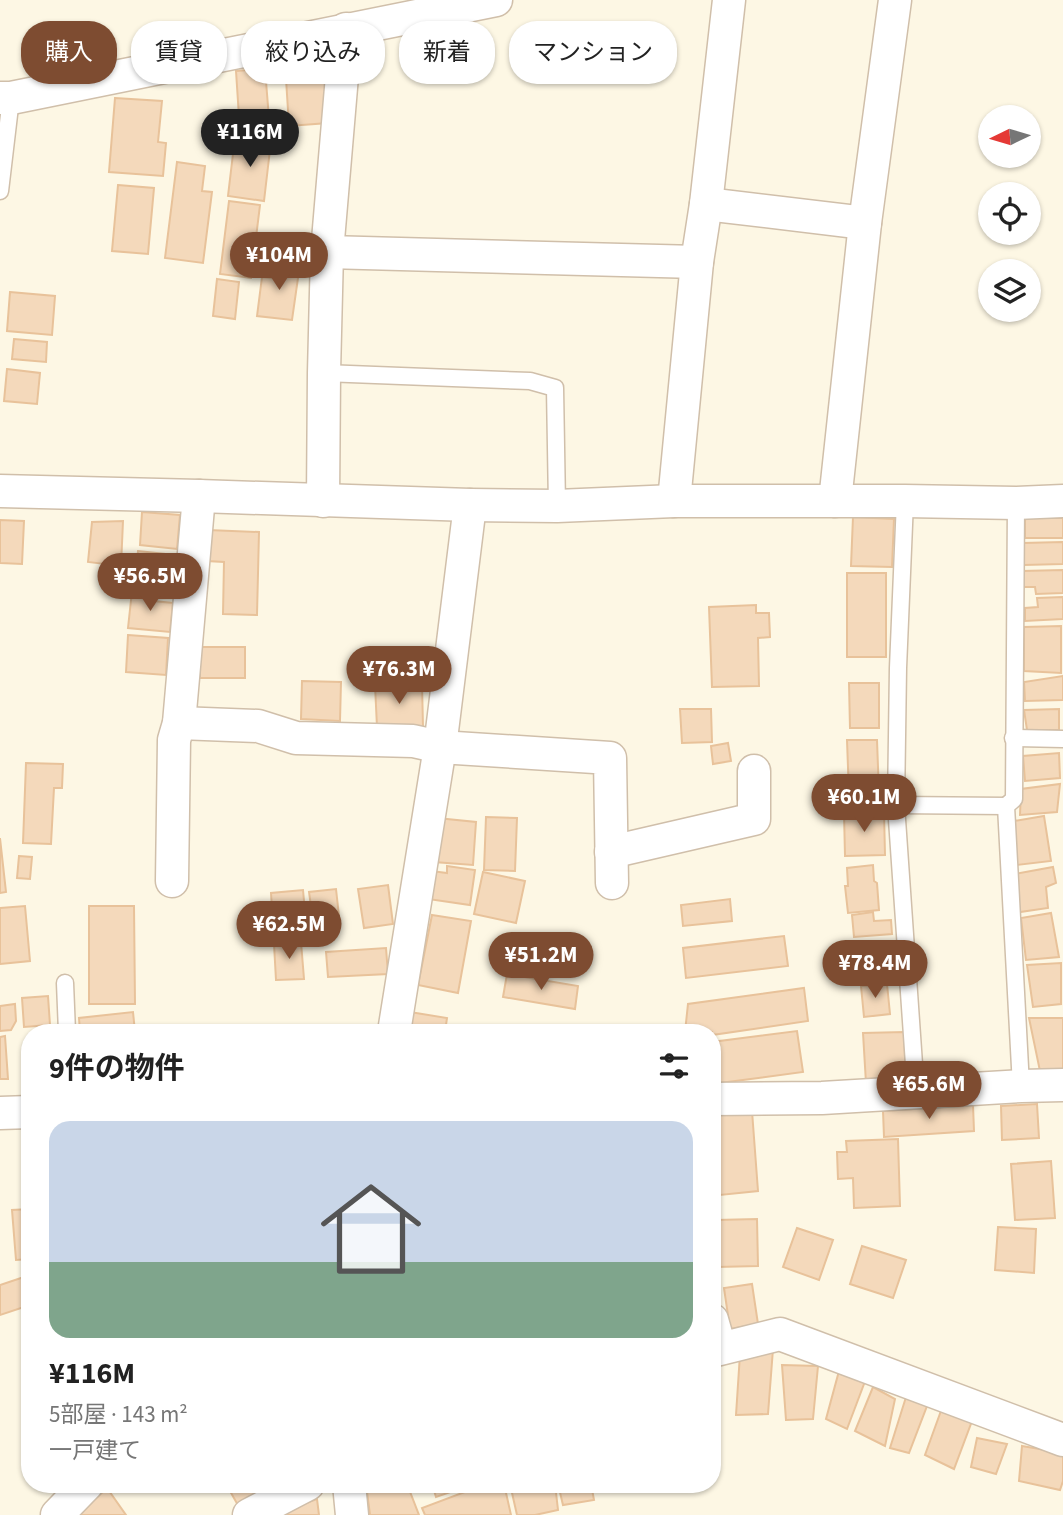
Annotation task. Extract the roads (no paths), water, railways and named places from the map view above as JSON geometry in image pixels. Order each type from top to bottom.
[{"type":"street","points":[[385,21],[496,0]]},
{"type":"street","points":[[674,501],[697,262],[729,0]]},
{"type":"street","points":[[835,501],[865,223],[895,0]]},
{"type":"street","points":[[6,98],[241,50]]},
{"type":"street","points":[[323,501],[327,252],[341,84]]},
{"type":"street","points":[[706,204],[865,223]]},
{"type":"street","points":[[327,252],[697,262]]},
{"type":"street","points":[[0,491],[558,506],[674,501],[1063,501]]},
{"type":"street","points":[[172,881],[174,740],[178,723],[198,496]]},
{"type":"street","points":[[395,1024],[440,747],[470,505]]},
{"type":"street","points":[[178,723],[258,726],[296,738],[413,741],[440,747],[610,758],[612,883]]},
{"type":"street","points":[[611,852],[754,819],[754,771]]},
{"type":"street","points":[[721,1099],[822,1098],[1063,1086]]},
{"type":"street","points":[[0,1113],[21,1112]]},
{"type":"street","points":[[721,1339],[780,1334],[1063,1440]]},
{"type":"street","points":[[57,1515],[78,1493]]},
{"type":"street","points":[[249,1515],[291,1493]]},
{"type":"street","points":[[350,1493],[352,1515]]},
{"type":"lane","points":[[0,191],[6,98]]},
{"type":"lane","points":[[324,373],[530,381],[555,388],[558,506]]},
{"type":"lane","points":[[905,501],[896,805],[916,1093]]},
{"type":"lane","points":[[896,805],[1006,806],[1014,799],[1016,503]]},
{"type":"lane","points":[[1013,738],[1063,739]]},
{"type":"lane","points":[[1006,806],[1021,1086]]},
{"type":"lane","points":[[65,983],[67,1024]]}]
